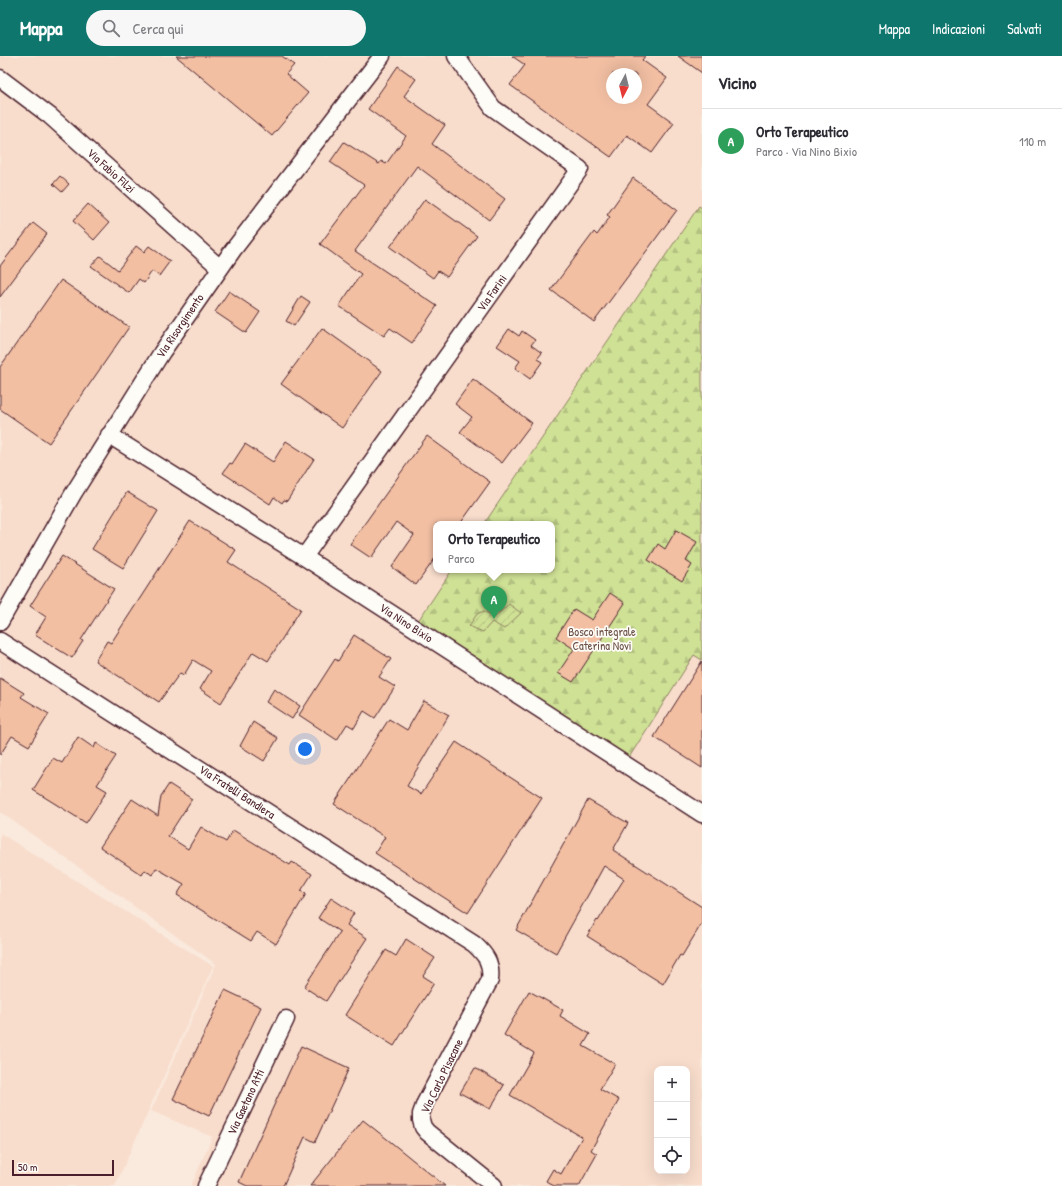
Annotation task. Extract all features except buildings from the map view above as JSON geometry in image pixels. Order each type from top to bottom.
[{"type":"street","name":"Via Risorgimento","points":[[1,619],[73,494],[162,352],[220,268],[382,56]]},
{"type":"street","name":"Via Farini","points":[[304,557],[580,169],[493,108],[456,56]]},
{"type":"street","name":"Via Fabio Filzi","points":[[0,78],[50,116],[220,268]]},
{"type":"street","name":"Via Nino Bixio","points":[[109,435],[304,557],[702,814]]},
{"type":"street","name":"Via Fratelli Bandiera","points":[[0,641],[474,944]]},
{"type":"street","name":"Via Carlo Pisacane","points":[[474,944],[482,951],[491,966],[490,980],[425,1103],[421,1114],[421,1120],[423,1127],[434,1138],[494,1186]]},
{"type":"street","name":"Via Gaetano Atti","points":[[206,1186],[286,1019]]},
{"type":"shaded area","points":[[0,56],[702,56],[702,1186],[191,1186],[212,1137],[151,1111],[216,964],[0,812]]},
{"type":"shaded area","points":[[0,833],[213,966],[115,1186],[0,1186]]},
{"type":"green space","name":"Bosco integrale Caterina Novi","points":[[699,206],[702,208],[702,660],[694,655],[628,759],[418,621],[450,573],[555,573],[555,521],[486,521]]},
{"type":"green space","points":[[509,604],[521,613],[504,629],[492,622],[483,632],[469,626],[477,614],[484,611],[495,617]]},
{"type":"place","name":"Orto Terapeutico","points":[[494,619]]}]
